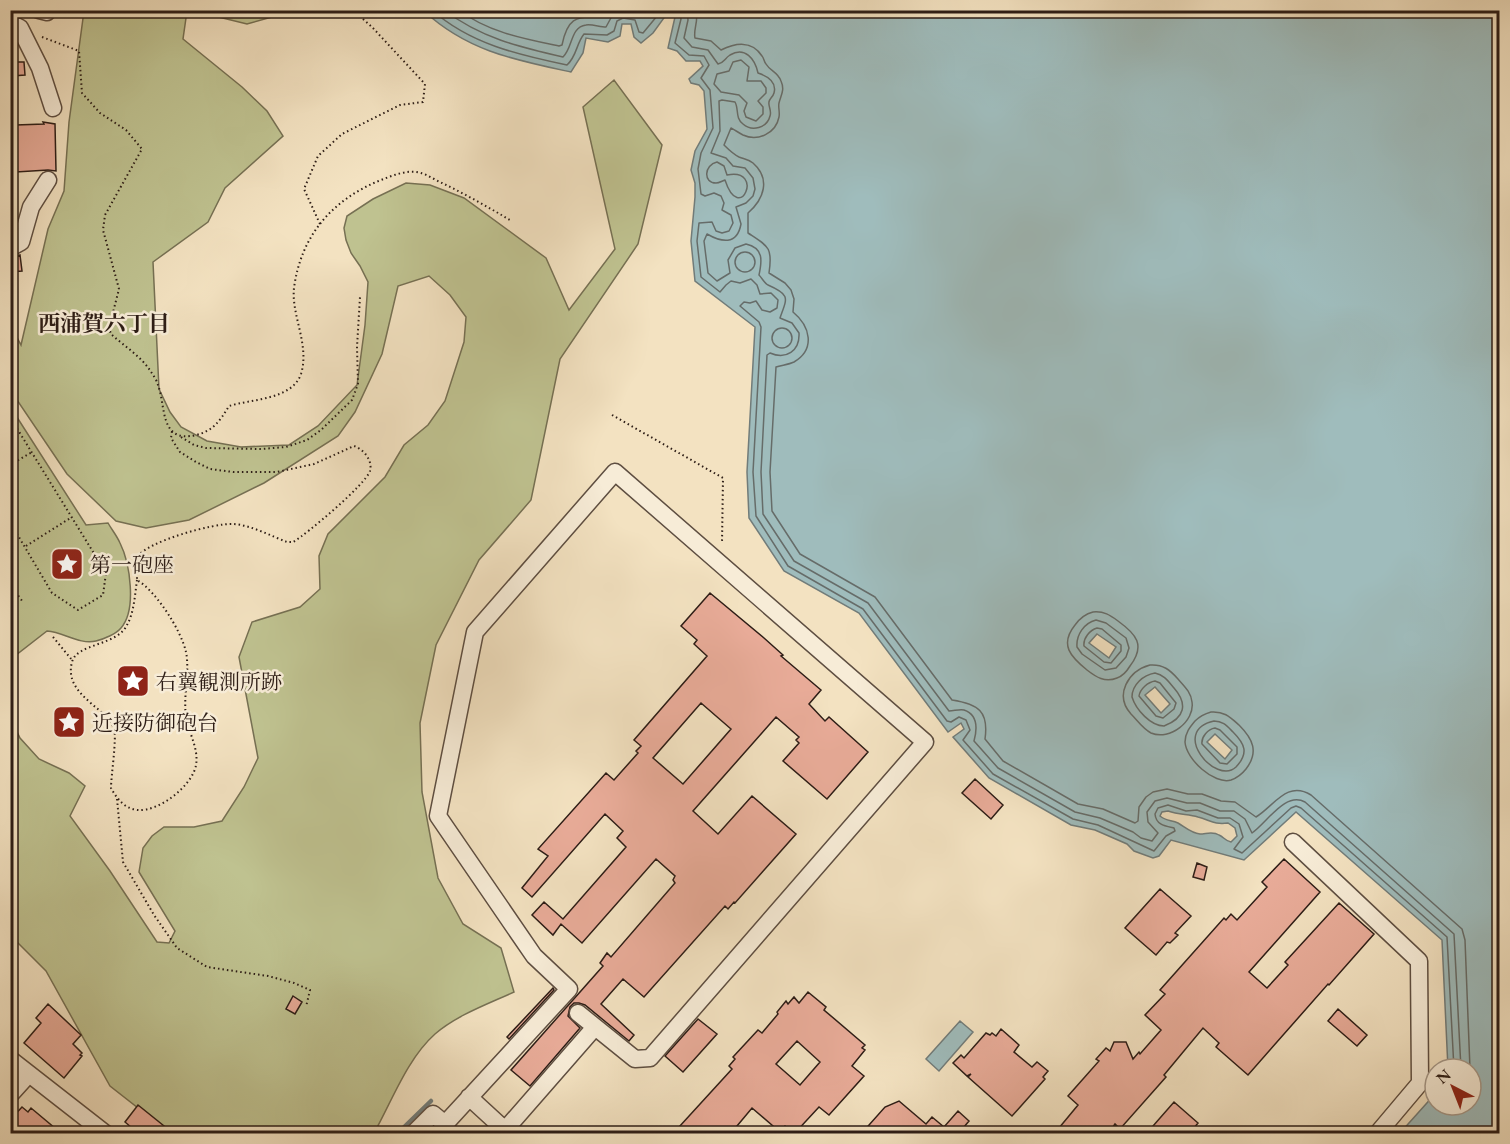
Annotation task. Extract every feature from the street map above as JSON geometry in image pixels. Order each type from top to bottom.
[{"type":"street","points":[[15,26],[40,68],[52,108]]},
{"type":"street","points":[[10,248],[21,242],[31,207],[48,180]]},
{"type":"street","points":[[413,1134],[433,1114],[445,1124],[569,989],[534,956],[438,816],[476,632],[615,472],[925,742],[650,1058],[634,1059],[578,1013]]},
{"type":"street","points":[[1293,842],[1419,961],[1420,1083],[1377,1134]]},
{"type":"street","points":[[470,1097],[505,1130],[595,1027]]},
{"type":"street","points":[[10,1059],[106,1134]]},
{"type":"street","points":[[10,1095],[28,1074]]},
{"type":"path","points":[[320,224],[304,189],[318,156],[342,134],[400,105],[423,102],[425,84],[387,42],[352,10]]},
{"type":"path","points":[[15,26],[79,51],[82,93],[100,113],[126,130],[142,149],[105,215],[103,230],[120,289],[109,328],[111,334],[149,369],[158,384],[166,424],[172,431],[194,445],[206,448],[261,449],[286,447],[307,440],[321,430],[352,400],[358,384],[357,346],[360,297]]},
{"type":"path","points":[[179,436],[194,436],[214,428],[229,406],[272,397],[294,384],[301,374],[303,354],[294,290],[297,267],[312,235],[320,224],[331,211],[361,188],[392,176],[409,172],[422,173],[510,220]]},
{"type":"path","points":[[612,415],[723,478],[721,564]]},
{"type":"path","points":[[10,417],[106,573],[103,595],[78,610],[52,593],[10,522]]},
{"type":"path","points":[[72,660],[78,652],[109,640],[127,626],[137,580],[137,557],[146,548],[173,537],[232,524],[293,542],[356,489],[370,473],[370,462],[359,448],[354,446],[314,465],[277,472],[233,472],[210,469],[180,452],[171,438],[172,431]]},
{"type":"path","points":[[10,465],[32,452]]},
{"type":"path","points":[[25,546],[72,517]]},
{"type":"path","points":[[53,637],[72,660],[73,678],[77,689],[114,729],[111,788],[124,805],[132,809],[154,807],[186,785],[192,778],[197,763],[185,713],[186,652],[176,628],[156,597],[137,580]]},
{"type":"path","points":[[10,585],[23,602]]},
{"type":"path","points":[[117,798],[123,862],[154,915],[177,948],[207,967],[294,983],[310,990],[306,1007]]},
{"type":"green space","points":[[84,11],[187,11],[183,39],[242,87],[267,111],[283,136],[225,188],[208,222],[153,262],[159,389],[170,412],[181,427],[207,441],[241,447],[289,445],[318,426],[357,385],[368,282],[351,253],[344,228],[347,216],[373,199],[406,183],[430,185],[464,198],[546,258],[569,310],[615,249],[583,107],[614,80],[662,145],[638,244],[560,359],[531,500],[479,560],[436,645],[420,723],[422,792],[438,878],[463,924],[501,948],[514,992],[444,1027],[425,1044],[408,1068],[374,1133],[170,1133],[110,1086],[46,971],[11,936],[11,719],[20,738],[39,759],[69,773],[85,786],[70,816],[157,942],[169,943],[175,931],[139,872],[143,848],[152,836],[164,827],[194,827],[222,821],[244,787],[258,758],[239,657],[252,622],[300,607],[320,589],[319,556],[328,534],[385,477],[404,445],[428,425],[445,401],[464,342],[466,317],[450,295],[429,276],[398,286],[382,354],[355,412],[338,436],[264,483],[189,520],[146,528],[116,521],[67,474],[17,400],[16,391],[13,411],[86,525],[108,523],[117,538],[127,562],[130,598],[126,620],[119,630],[110,636],[90,642],[47,631],[16,655],[10,650],[10,324],[21,345],[48,229],[64,191],[69,122]]},
{"type":"green space","points":[[194,11],[328,11],[327,14],[279,15],[247,24]]},
{"type":"water","points":[[424,11],[1499,11],[1499,1133],[1400,1133],[1423,1107],[1423,1117],[1483,1117],[1483,1057],[1447,1057],[1442,940],[1296,812],[1244,860],[1171,840],[1159,856],[1153,858],[1134,851],[1127,844],[1095,830],[1071,825],[989,778],[953,737],[964,729],[961,723],[948,732],[859,613],[784,571],[749,518],[747,472],[755,327],[695,281],[691,241],[695,183],[691,170],[695,151],[707,129],[704,91],[699,85],[691,83],[689,79],[703,66],[700,61],[686,61],[677,51],[668,48],[675,17],[666,15],[653,33],[641,43],[634,37],[631,24],[622,24],[620,36],[608,42],[586,38],[583,53],[571,72],[511,58],[457,36]],"holes":[[[1097,634],[1116,647],[1109,658],[1089,643]],[[1155,687],[1170,704],[1161,713],[1145,695]],[[1215,734],[1232,750],[1225,759],[1207,742]],[[1168,811],[1216,823],[1228,823],[1235,828],[1237,836],[1231,842],[1214,833],[1200,834],[1191,831],[1160,816],[1162,812]]]},
{"type":"water","points":[[960,1021],[973,1032],[939,1071],[926,1059]]},
{"type":"building","points":[[13,62],[24,62],[25,75],[12,76]]},
{"type":"building","points":[[43,122],[55,124],[56,171],[16,172],[16,125],[44,124]]},
{"type":"building","points":[[20,255],[22,271],[10,272],[10,258]]},
{"type":"building","points":[[710,593],[821,690],[809,704],[825,721],[829,717],[868,752],[827,799],[783,761],[799,743],[796,740],[799,737],[776,717],[693,811],[718,834],[752,796],[796,834],[735,903],[728,909],[725,906],[644,997],[623,979],[601,1004],[634,1035],[629,1041],[585,1005],[574,1003],[570,1007],[568,1016],[580,1028],[530,1086],[511,1070],[603,966],[600,963],[607,953],[611,957],[675,883],[673,880],[675,876],[656,859],[582,943],[561,924],[553,935],[532,915],[544,902],[563,919],[626,847],[617,838],[623,831],[605,814],[532,897],[522,888],[548,856],[538,849],[606,773],[614,780],[638,753],[636,751],[641,746],[634,740],[707,656],[694,644],[697,640],[681,626]],"holes":[[[701,703],[731,729],[683,784],[653,758]]]},
{"type":"building","points":[[975,779],[1003,805],[991,819],[962,793]]},
{"type":"building","points":[[1284,859],[1320,892],[1249,972],[1267,988],[1288,965],[1285,962],[1339,903],[1374,934],[1248,1075],[1216,1047],[1219,1043],[1203,1028],[1164,1075],[1166,1077],[1120,1129],[1115,1124],[1108,1134],[1054,1134],[1078,1105],[1068,1096],[1099,1061],[1096,1059],[1106,1048],[1110,1051],[1114,1042],[1126,1042],[1133,1059],[1139,1052],[1140,1054],[1161,1030],[1145,1015],[1165,994],[1160,990],[1224,918],[1226,920],[1231,914],[1237,920],[1267,887],[1262,882]]},
{"type":"building","points":[[1197,863],[1207,867],[1204,880],[1193,877]]},
{"type":"building","points":[[1160,889],[1191,916],[1175,933],[1178,935],[1170,943],[1167,942],[1156,955],[1125,928]]},
{"type":"building","points":[[553,988],[554,990],[509,1039],[507,1037]]},
{"type":"building","points":[[808,992],[826,1007],[824,1010],[865,1045],[862,1048],[865,1050],[852,1066],[864,1076],[829,1115],[819,1107],[794,1134],[785,1126],[780,1132],[752,1108],[737,1126],[746,1134],[685,1134],[679,1127],[732,1069],[729,1066],[735,1059],[733,1057],[758,1030],[762,1033],[786,1001],[788,1004],[794,997],[799,1003]],"holes":[[[797,1041],[820,1062],[800,1085],[776,1064]]]},
{"type":"building","points":[[293,996],[302,1002],[295,1014],[286,1009]]},
{"type":"building","points":[[48,1004],[81,1035],[73,1044],[82,1056],[64,1078],[24,1043],[41,1023],[36,1018]]},
{"type":"building","points":[[1338,1009],[1367,1035],[1357,1046],[1328,1021]]},
{"type":"building","points":[[698,1019],[717,1034],[683,1072],[665,1056]]},
{"type":"building","points":[[1001,1029],[1019,1045],[1014,1052],[1032,1067],[1037,1062],[1048,1071],[1043,1077],[1045,1079],[1012,1116],[968,1077],[971,1074],[967,1076],[953,1063],[961,1055],[964,1058],[986,1033],[996,1036]]},
{"type":"building","points":[[899,1101],[926,1124],[932,1117],[944,1127],[958,1111],[969,1121],[958,1134],[861,1134],[885,1107]]},
{"type":"building","points":[[1174,1102],[1198,1123],[1189,1134],[1146,1134]]},
{"type":"building","points":[[138,1105],[174,1134],[139,1134],[125,1122]]},
{"type":"building","points":[[22,1107],[28,1112],[31,1108],[62,1134],[10,1134],[10,1120]]},
{"type":"waterway","points":[[397,1134],[431,1101]]},
{"type":"place","name":"第一砲座","points":[[67,564]]},
{"type":"place","name":"右翼観測所跡","points":[[133,681]]},
{"type":"place","name":"近接防御砲台","points":[[69,722]]},
{"type":"district","name":"西浦賀六丁目","points":[[104,323]]}]
